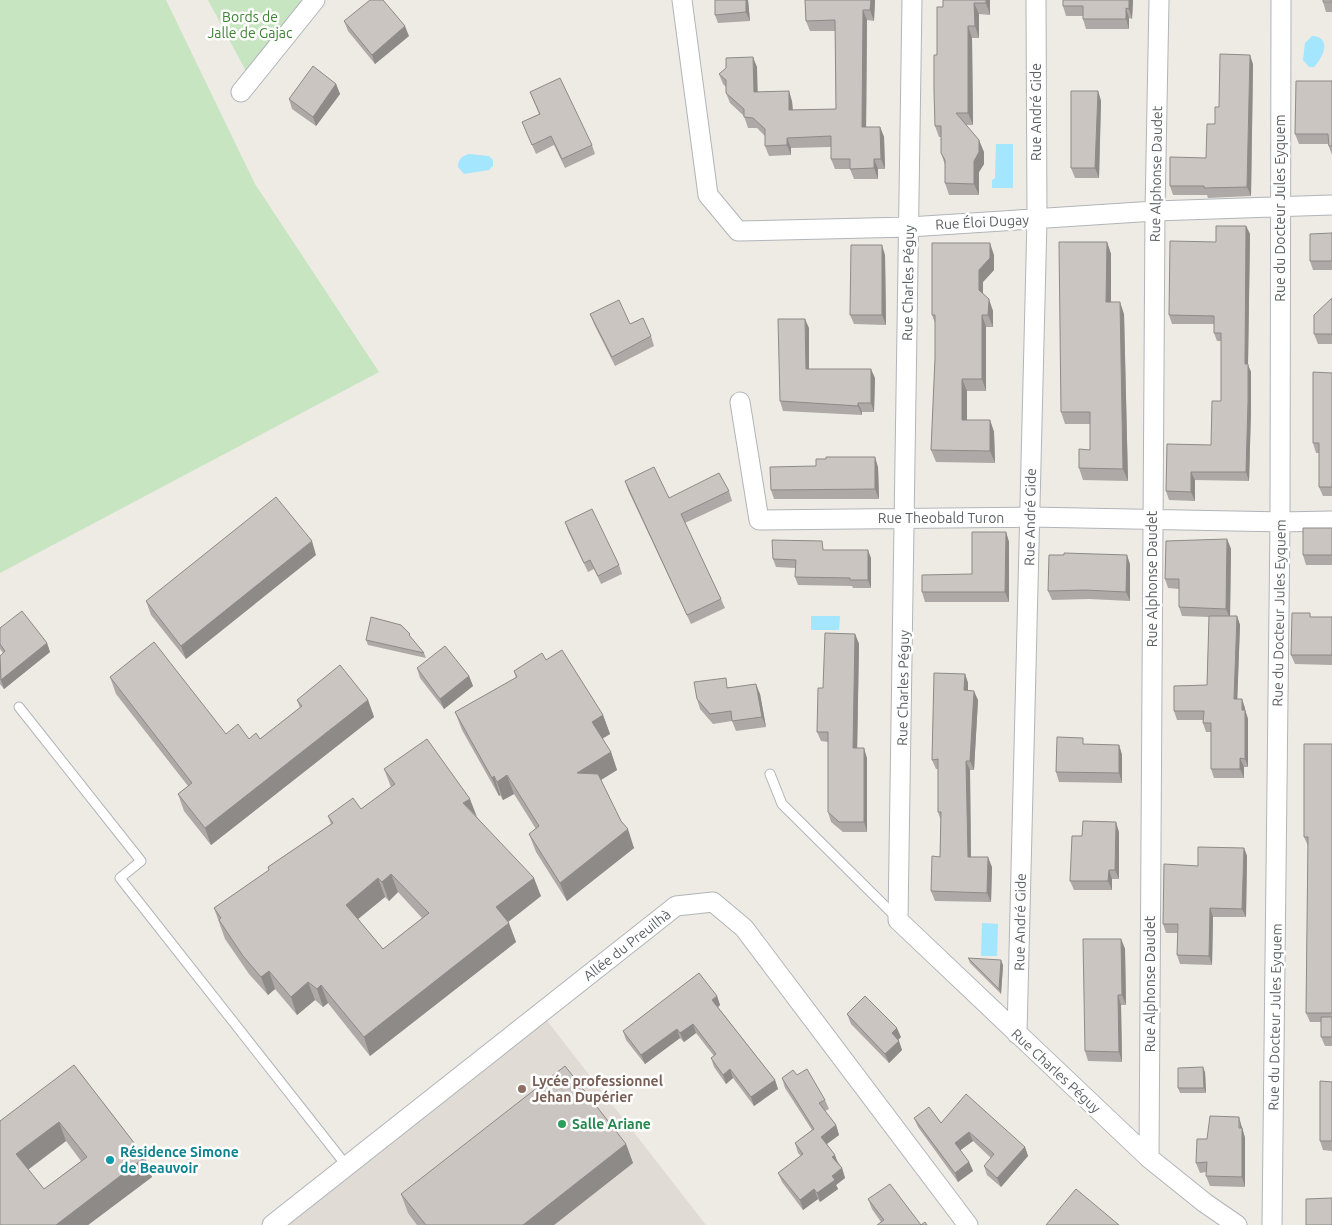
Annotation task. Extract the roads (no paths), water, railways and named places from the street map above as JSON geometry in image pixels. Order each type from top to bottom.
[{"type":"street","points":[[241,92],[315,0]]},
{"type":"street","name":"Rue Éloi Dugay","points":[[682,0],[708,195],[738,231],[909,227],[1155,211],[1332,206]]},
{"type":"street","name":"Rue Charles Péguy","points":[[912,0],[906,517],[898,920],[1149,1158],[1205,1203],[1237,1225]]},
{"type":"street","name":"Rue André Gide","points":[[1017,1034],[1037,219],[1036,0]]},
{"type":"street","name":"Rue Alphonse Daudet","points":[[1149,1158],[1152,519],[1155,211],[1160,0]]},
{"type":"street","name":"Rue du Docteur Jules Eyquem","points":[[1272,1225],[1280,522],[1281,0]]},
{"type":"street","name":"Rue Theobald Turon","points":[[740,402],[758,520],[1030,517],[1280,522],[1332,521]]},
{"type":"street","name":"Allée du Preuilhà","points":[[272,1225],[676,906],[713,902],[744,928],[968,1225]]},
{"type":"lane","points":[[19,707],[141,861],[120,878],[346,1165]]},
{"type":"lane","points":[[770,774],[782,804],[898,920]]},
{"type":"water","points":[[1312,36],[1322,40],[1324,48],[1318,63],[1314,67],[1309,67],[1303,60],[1305,43]]},
{"type":"water","points":[[996,144],[1013,144],[1013,188],[992,188],[992,180],[995,178]]},
{"type":"water","points":[[469,154],[489,156],[493,160],[493,166],[489,170],[464,174],[458,167],[459,162],[462,157]]},
{"type":"water","points":[[811,616],[840,616],[839,630],[811,630]]},
{"type":"water","points":[[982,923],[998,924],[997,956],[981,956]]},
{"type":"place","name":"Lycée professionnel Jehan Dupérier","points":[[522,1089]]},
{"type":"place","name":"Salle Ariane","points":[[562,1124]]},
{"type":"place","name":"Résidence Simone de Beauvoir","points":[[110,1160]]},
{"type":"park label","name":"Bords de Jalle de Gajac","points":[[250,25]]}]
